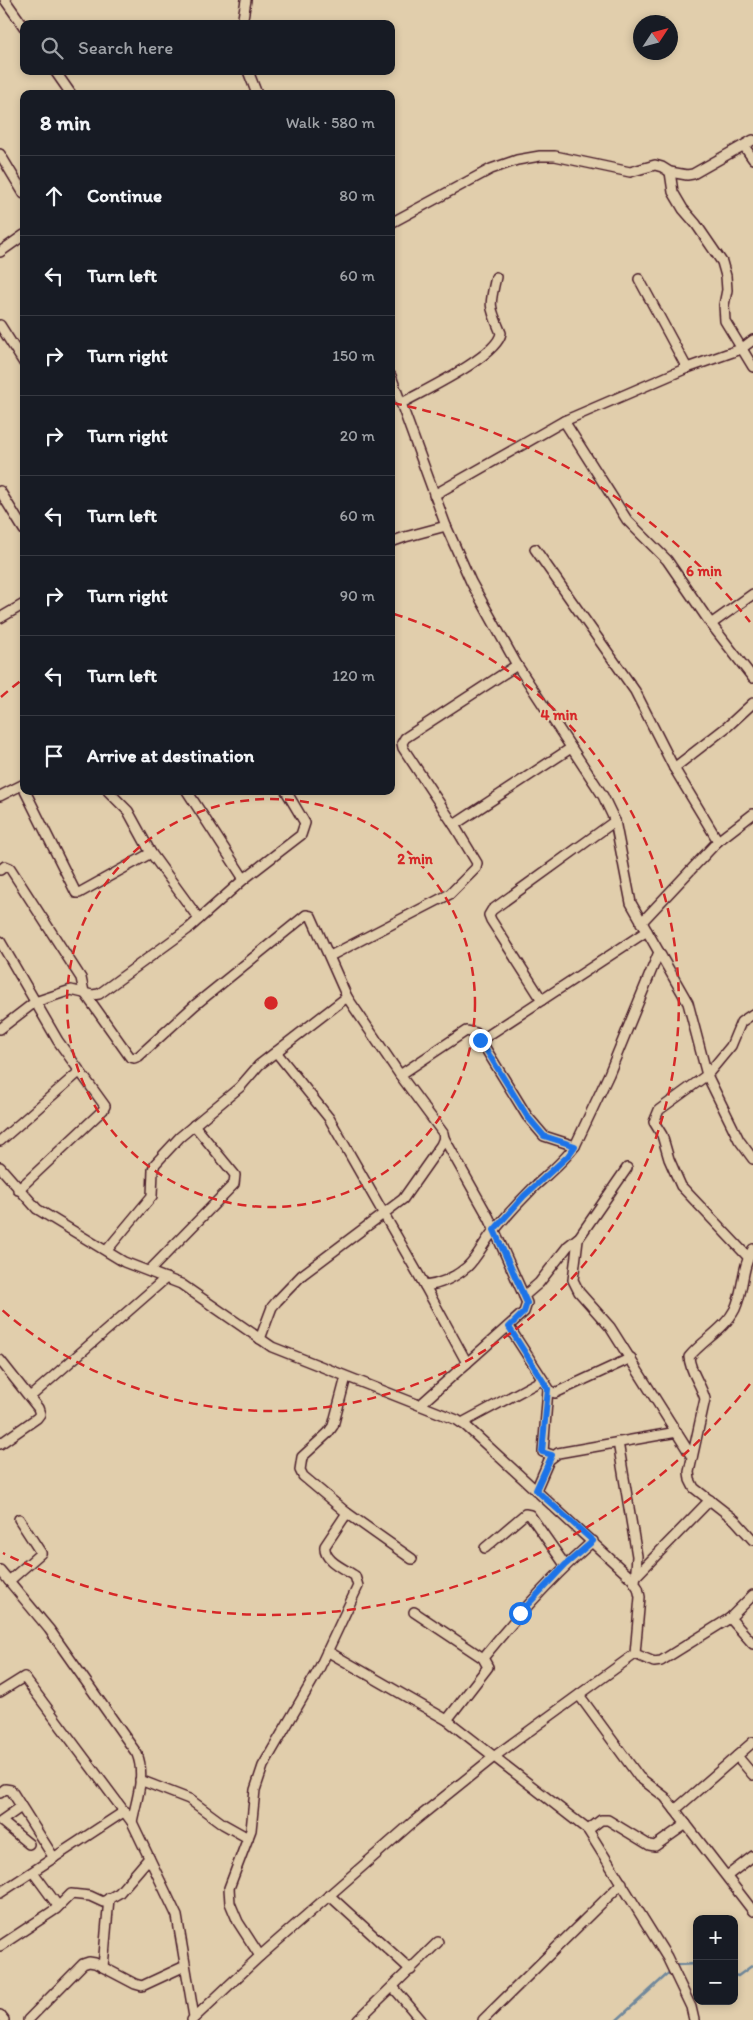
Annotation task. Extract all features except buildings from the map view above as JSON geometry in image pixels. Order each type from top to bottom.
[{"type":"street","points":[[5,0],[20,21]]},
{"type":"street","points":[[243,20],[246,0]]},
{"type":"street","points":[[58,75],[67,90]]},
{"type":"street","points":[[250,75],[255,90]]},
{"type":"street","points":[[395,221],[491,169],[517,160],[555,156],[630,172],[655,166],[662,167],[670,172],[687,175],[753,140]]},
{"type":"street","points":[[744,146],[753,159]]},
{"type":"street","points":[[0,154],[20,187]]},
{"type":"street","points":[[670,172],[673,192],[683,209],[696,224],[722,262],[727,290],[724,305],[725,321],[753,367]]},
{"type":"street","points":[[0,252],[20,238]]},
{"type":"street","points":[[402,403],[453,375],[496,345],[501,333],[490,308],[496,277]]},
{"type":"street","points":[[639,280],[687,368]]},
{"type":"street","points":[[0,325],[20,356]]},
{"type":"street","points":[[434,495],[564,421],[687,368],[741,348],[753,340]]},
{"type":"street","points":[[395,386],[446,526],[471,582],[517,665],[603,796],[615,821],[630,902],[640,923],[647,931],[691,1009],[707,1075],[739,1140],[753,1159]]},
{"type":"street","points":[[564,421],[627,520],[667,560],[710,624],[753,678]]},
{"type":"street","points":[[0,490],[20,523]]},
{"type":"street","points":[[395,541],[446,526]]},
{"type":"street","points":[[535,549],[636,692],[674,768],[718,841]]},
{"type":"street","points":[[710,624],[753,594]]},
{"type":"street","points":[[0,618],[20,606]]},
{"type":"street","points":[[330,956],[450,894],[476,868],[477,863],[454,824],[403,748],[402,743],[406,738],[517,665]]},
{"type":"street","points":[[674,768],[728,726],[753,702]]},
{"type":"street","points":[[454,824],[571,748]]},
{"type":"street","points":[[0,796],[20,788]]},
{"type":"street","points":[[28,795],[76,893],[151,853]]},
{"type":"street","points":[[112,795],[128,811],[151,853],[199,919]]},
{"type":"street","points":[[190,795],[244,878]]},
{"type":"street","points":[[0,1029],[36,1002],[71,990],[92,995],[98,994],[165,947],[244,878],[300,835],[306,823],[288,795]]},
{"type":"street","points":[[640,923],[718,841],[753,814]]},
{"type":"street","points":[[542,1000],[489,915],[492,910],[521,888],[615,821]]},
{"type":"street","points":[[0,870],[5,866],[10,868],[81,978],[84,992],[130,1057],[134,1058],[139,1056],[195,1005],[306,915],[311,916],[347,997],[400,1075],[443,1132],[444,1138],[494,1230],[527,1303],[524,1312],[509,1327],[420,1405]]},
{"type":"street","points":[[480,1040],[647,931]]},
{"type":"street","points":[[0,941],[79,1072],[105,1106],[18,1190]]},
{"type":"street","points":[[425,1286],[440,1284],[453,1278],[468,1266],[483,1248],[494,1230],[524,1196],[568,1156],[575,1146],[609,1074],[659,952]]},
{"type":"street","points":[[71,990],[81,978]]},
{"type":"street","points":[[107,1250],[152,1196],[153,1170],[156,1164],[194,1125],[240,1088],[259,1065],[347,997]]},
{"type":"street","points":[[748,1257],[681,1186],[669,1160],[662,1135],[654,1122],[659,1110],[707,1075],[731,1046],[741,1022],[753,1014]]},
{"type":"street","points":[[400,1075],[466,1031],[472,1031],[476,1033],[527,1116],[544,1136],[575,1146]]},
{"type":"street","points":[[276,1052],[324,1111],[467,1363]]},
{"type":"street","points":[[0,1141],[79,1072]]},
{"type":"street","points":[[149,1271],[234,1184],[235,1175],[194,1125]]},
{"type":"street","points":[[260,1339],[272,1307],[302,1275],[403,1199],[444,1138]]},
{"type":"street","points":[[0,1167],[18,1190],[37,1209],[124,1262],[166,1278],[194,1292],[272,1348],[462,1423],[635,1580]]},
{"type":"street","points":[[524,1296],[539,1283],[568,1246],[579,1237],[627,1168]]},
{"type":"street","points":[[579,1237],[576,1246],[573,1280],[575,1286],[610,1327],[692,1456]]},
{"type":"street","points":[[753,1249],[748,1257],[733,1312],[723,1325],[689,1357],[690,1364],[702,1388],[705,1399],[688,1472],[694,1488],[735,1520],[753,1540]]},
{"type":"street","points":[[30,1397],[166,1278]]},
{"type":"street","points":[[509,1327],[548,1389],[555,1393],[631,1358]]},
{"type":"street","points":[[0,1360],[30,1397],[40,1414],[0,1444]]},
{"type":"street","points":[[346,1377],[333,1426],[302,1457],[300,1464],[303,1476],[347,1513],[412,1559]]},
{"type":"street","points":[[462,1423],[542,1380]]},
{"type":"street","points":[[548,1389],[542,1452],[552,1455],[677,1432]]},
{"type":"street","points":[[193,2018],[260,1956],[413,1822],[495,1756],[635,1654],[640,1597],[635,1580],[637,1556],[618,1442]]},
{"type":"street","points":[[536,1490],[552,1455]]},
{"type":"street","points":[[635,1580],[710,1500]]},
{"type":"street","points":[[260,1956],[238,1922],[230,1903],[229,1888],[251,1830],[255,1790],[263,1766],[328,1651],[358,1586],[355,1576],[329,1559],[324,1550],[347,1513]]},
{"type":"street","points":[[485,1548],[527,1514],[530,1515],[565,1565]]},
{"type":"street","points":[[9,1581],[41,1553],[19,1520]]},
{"type":"street","points":[[483,1658],[520,1613],[565,1565],[593,1541]]},
{"type":"street","points":[[0,1570],[50,1629],[137,1754],[141,1763],[140,1780],[132,1822]]},
{"type":"street","points":[[635,1654],[654,1662],[661,1661],[730,1618],[753,1595]]},
{"type":"street","points":[[414,1612],[483,1658],[488,1667],[447,1720]]},
{"type":"street","points":[[730,1618],[753,1644]]},
{"type":"street","points":[[328,1651],[447,1720],[588,1830],[667,1957],[691,2006],[694,2020]]},
{"type":"street","points":[[0,1692],[24,1678],[132,1822],[177,1916],[193,2018]]},
{"type":"street","points":[[579,1695],[639,1777],[665,1797],[753,1911]]},
{"type":"street","points":[[675,1810],[753,1742]]},
{"type":"street","points":[[737,1756],[753,1775]]},
{"type":"street","points":[[140,1780],[190,1799],[223,1824],[248,1838]]},
{"type":"street","points":[[0,1793],[5,1789],[11,1790],[54,1858]]},
{"type":"street","points":[[22,1807],[1,1821],[28,1844]]},
{"type":"street","points":[[0,1893],[125,1811]]},
{"type":"street","points":[[588,1830],[601,1820],[608,1820],[649,1845],[655,1846],[686,1824]]},
{"type":"street","points":[[727,1876],[753,1856]]},
{"type":"street","points":[[0,1946],[58,1906],[71,1894],[90,1896],[103,1902],[118,1893],[149,1858]]},
{"type":"street","points":[[33,1872],[58,1906]]},
{"type":"street","points":[[483,2020],[622,1883]]},
{"type":"street","points":[[329,1895],[411,1970]]},
{"type":"street","points":[[103,1967],[109,1898]]},
{"type":"street","points":[[358,2020],[438,1942]]},
{"type":"street","points":[[28,2020],[82,1964],[89,1962],[103,1967],[142,1986],[185,1966]]},
{"type":"street","points":[[393,1987],[421,2020]]},
{"type":"street","points":[[0,2015],[4,2020]]},
{"type":"waterway","points":[[675,1967],[677,1965],[693,1964]]},
{"type":"waterway","points":[[738,1976],[753,1965]]},
{"type":"waterway","points":[[617,2020],[671,1971]]},
{"type":"route","points":[[480,1040],[527,1116],[544,1136],[575,1146],[568,1156],[524,1196],[494,1230],[527,1303],[524,1312],[509,1327],[548,1389],[542,1452],[552,1455],[536,1490],[593,1541],[565,1565],[520,1613]]}]
